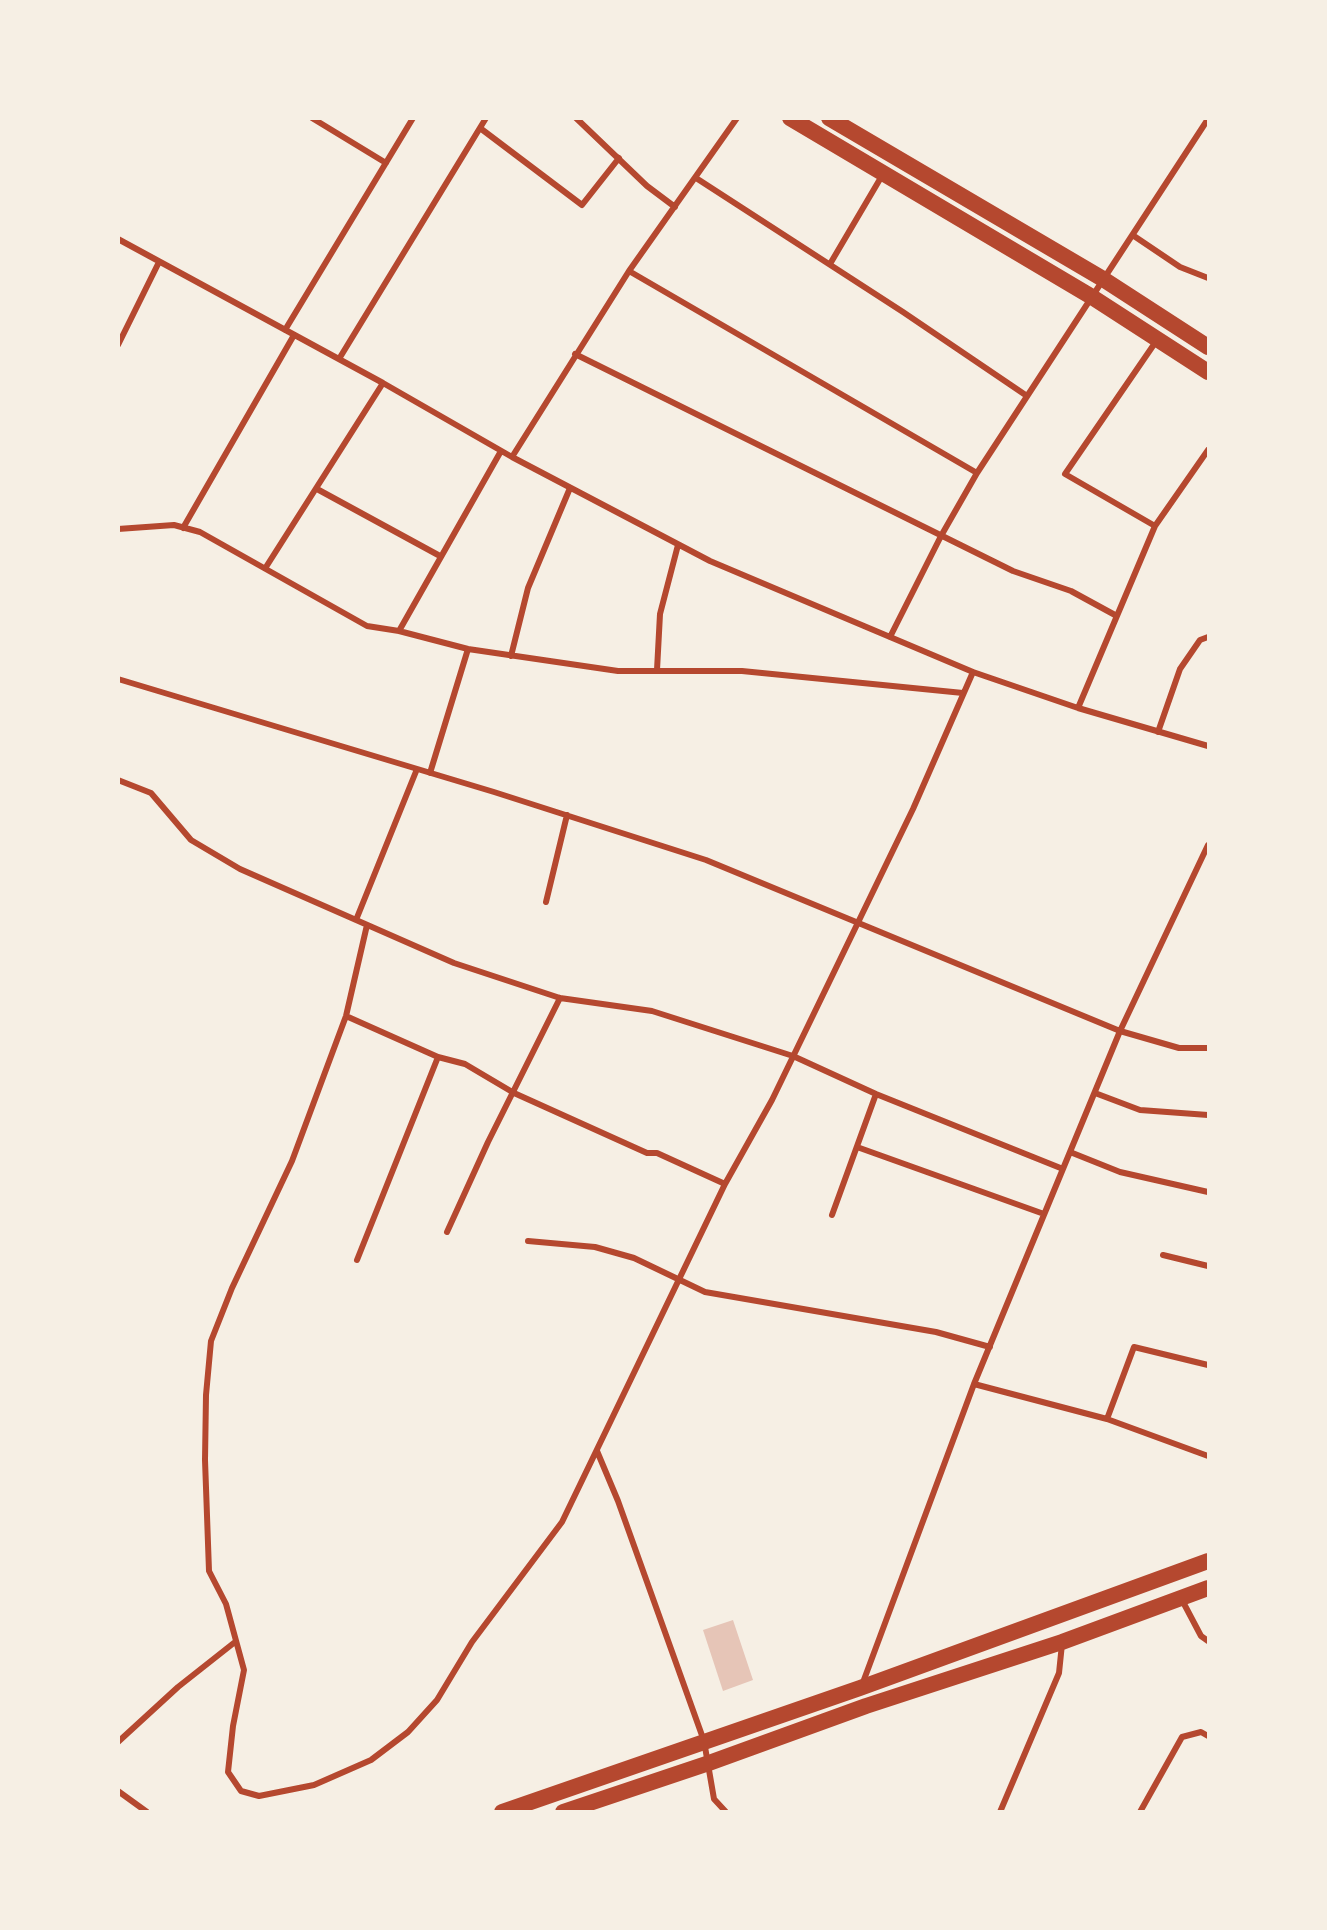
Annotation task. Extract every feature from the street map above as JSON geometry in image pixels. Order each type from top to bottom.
[{"type":"highway","points":[[790,118],[1092,297],[1209,372]]},
{"type":"highway","points":[[829,118],[1103,279],[1209,347]]},
{"type":"highway","points":[[502,1812],[860,1688],[1209,1561]]},
{"type":"highway","points":[[563,1812],[582,1809],[866,1706],[1062,1642],[1209,1588]]},
{"type":"street","points":[[312,118],[386,163]]},
{"type":"street","points":[[285,330],[413,118]]},
{"type":"street","points":[[339,359],[486,118]]},
{"type":"street","points":[[576,118],[647,186],[675,207]]},
{"type":"street","points":[[512,457],[575,354],[629,272],[737,118]]},
{"type":"street","points":[[890,637],[941,536],[977,473],[1209,119]]},
{"type":"street","points":[[480,128],[582,205],[619,158]]},
{"type":"street","points":[[830,264],[883,174]]},
{"type":"street","points":[[696,178],[830,264],[1027,396]]},
{"type":"street","points":[[1134,236],[1180,267],[1209,278]]},
{"type":"street","points":[[118,239],[383,383],[512,457],[710,561],[973,672],[1078,708],[1209,746]]},
{"type":"street","points":[[118,345],[159,262]]},
{"type":"street","points":[[629,272],[977,473]]},
{"type":"street","points":[[183,528],[294,335]]},
{"type":"street","points":[[1155,526],[1065,474],[1157,339]]},
{"type":"street","points":[[575,354],[1013,571],[1071,591],[1115,615]]},
{"type":"street","points":[[266,567],[383,383]]},
{"type":"street","points":[[1078,708],[1115,615],[1155,526],[1209,450]]},
{"type":"street","points":[[399,631],[501,451]]},
{"type":"street","points":[[511,656],[528,588],[570,488]]},
{"type":"street","points":[[317,489],[440,556]]},
{"type":"street","points":[[118,530],[174,525],[200,532],[266,567],[367,626],[399,631],[468,649],[618,671],[742,671],[963,693]]},
{"type":"street","points":[[657,670],[660,614],[678,545]]},
{"type":"street","points":[[1158,732],[1180,669],[1200,640],[1209,638]]},
{"type":"street","points":[[430,773],[468,649]]},
{"type":"street","points":[[367,925],[346,1016],[292,1161],[232,1288],[211,1341],[206,1395],[205,1460],[208,1571],[226,1605],[244,1670],[233,1726],[228,1772],[241,1791],[259,1796],[314,1785],[370,1760],[408,1732],[437,1700],[472,1642],[562,1522],[725,1184],[793,1056],[940,750],[973,672]]},
{"type":"street","points":[[118,679],[567,815],[706,860],[856,924],[1120,1031],[1179,1048],[1209,1048]]},
{"type":"street","points":[[356,920],[417,769]]},
{"type":"street","points":[[118,780],[151,794],[191,840],[240,869],[454,963],[560,998],[652,1011],[793,1056],[876,1094],[1063,1168]]},
{"type":"street","points":[[546,902],[567,815]]},
{"type":"street","points":[[860,1688],[974,1384],[1063,1168],[1120,1031],[1209,845]]},
{"type":"street","points":[[447,1232],[560,998]]},
{"type":"street","points":[[346,1016],[438,1057],[465,1064],[514,1093],[647,1153],[657,1153],[725,1184]]},
{"type":"street","points":[[357,1260],[438,1057]]},
{"type":"street","points":[[1095,1093],[1140,1110],[1209,1115]]},
{"type":"street","points":[[832,1215],[876,1094]]},
{"type":"street","points":[[857,1147],[1044,1214]]},
{"type":"street","points":[[1070,1152],[1120,1172],[1209,1192]]},
{"type":"street","points":[[528,1242],[595,1247],[634,1258],[705,1292],[936,1332],[990,1347]]},
{"type":"street","points":[[1163,1255],[1209,1266]]},
{"type":"street","points":[[1107,1419],[1134,1347],[1209,1365]]},
{"type":"street","points":[[974,1384],[1107,1419],[1209,1456]]},
{"type":"street","points":[[597,1451],[618,1501],[704,1741],[714,1799],[726,1812]]},
{"type":"street","points":[[1181,1599],[1201,1636],[1209,1641]]},
{"type":"street","points":[[118,1742],[178,1687],[235,1642]]},
{"type":"street","points":[[1000,1812],[1059,1673],[1062,1642]]},
{"type":"street","points":[[1140,1812],[1182,1737],[1201,1732],[1209,1736]]},
{"type":"street","points":[[118,1791],[147,1812]]},
{"type":"building","points":[[733,1620],[753,1680],[723,1691],[703,1630]]}]
